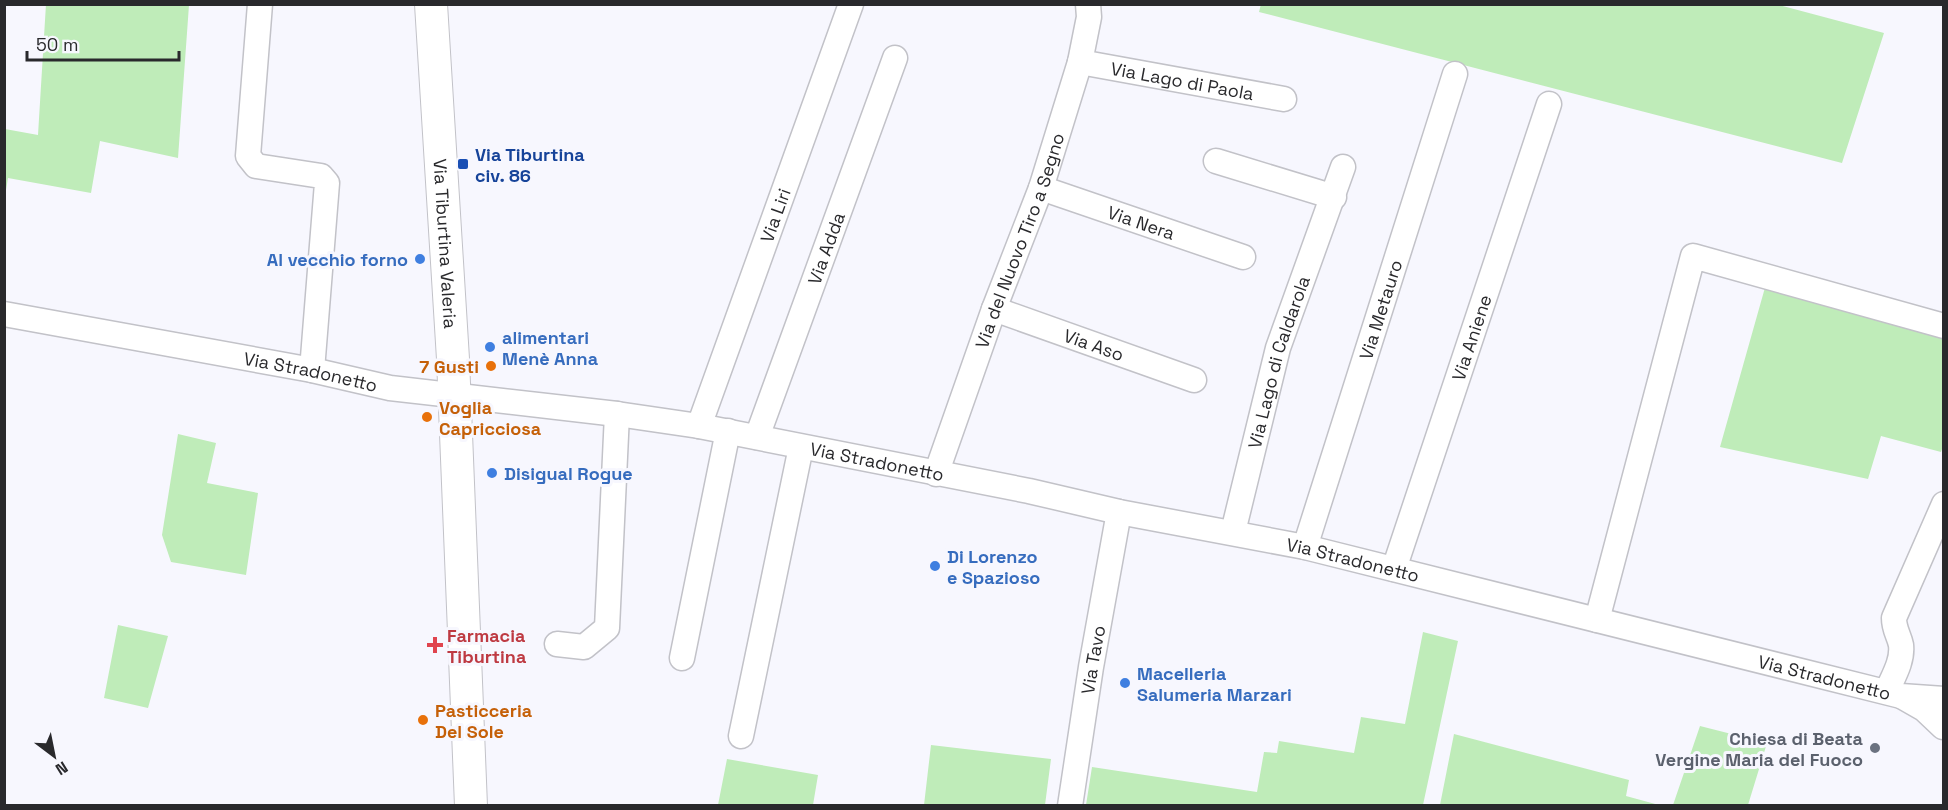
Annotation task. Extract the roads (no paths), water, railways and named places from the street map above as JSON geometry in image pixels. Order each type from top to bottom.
[{"type":"main road","name":"Via Tiburtina Valeria","points":[[431,4],[455,394],[471,806]]},
{"type":"street","points":[[260,4],[248,156],[256,166],[321,176],[327,183],[312,370]]},
{"type":"street","name":"Via Liri","points":[[699,426],[851,4]]},
{"type":"street","name":"Via del Nuovo Tiro a Segno","points":[[936,474],[994,309],[1041,188],[1080,62],[1089,17],[1088,4]]},
{"type":"street","name":"Via Adda","points":[[757,437],[895,58]]},
{"type":"street","name":"Via Lago di Paola","points":[[1080,62],[1284,99]]},
{"type":"street","name":"Via Metauro","points":[[1305,546],[1455,74]]},
{"type":"street","name":"Via Aniene","points":[[1394,569],[1549,104]]},
{"type":"street","points":[[1216,162],[1334,197]]},
{"type":"street","name":"Via Lago di Caldarola","points":[[1233,532],[1278,348],[1343,167]]},
{"type":"street","name":"Via Nera","points":[[1041,188],[1243,257]]},
{"type":"street","points":[[1597,620],[1693,256],[1944,326]]},
{"type":"street","name":"Via Aso","points":[[994,309],[1194,380]]},
{"type":"street","name":"Via Stradonetto","points":[[4,314],[312,370],[379,386],[423,393],[455,394],[488,400],[617,414],[728,431],[1029,491],[1119,512],[1305,546],[1894,693],[1944,699]]},
{"type":"street","points":[[557,644],[584,647],[607,628],[617,414]]},
{"type":"street","points":[[682,658],[728,431]]},
{"type":"street","name":"Via Stradonetto","points":[[741,736],[801,447]]},
{"type":"street","points":[[1894,693],[1901,645],[1894,629],[1894,618],[1944,504]]},
{"type":"street","name":"Via Tavo","points":[[1070,806],[1091,667],[1119,512]]},
{"type":"street","name":"Via Stradonetto","points":[[1894,693],[1924,709],[1943,728]]},
{"type":"street","points":[[1943,728],[1944,719]]},
{"type":"place","name":"Via Tiburtina civ. 86","points":[[463,164]]},
{"type":"place","name":"Al vecchio forno","points":[[420,259]]},
{"type":"place","name":"alimentari Menè Anna","points":[[490,347]]},
{"type":"place","name":"7 Gusti","points":[[491,366]]},
{"type":"place","name":"Voglia Capricciosa","points":[[427,417]]},
{"type":"place","name":"Disigual Rogue","points":[[492,473]]},
{"type":"place","name":"Di Lorenzo e Spazioso","points":[[935,566]]},
{"type":"place","name":"Farmacia Tiburtina","points":[[435,645]]},
{"type":"place","name":"Macelleria Salumeria Marzari","points":[[1125,683]]},
{"type":"place","name":"Pasticceria Del Sole","points":[[423,720]]},
{"type":"place","name":"Chiesa di Beata Vergine Maria del Fuoco","points":[[1875,748]]}]
